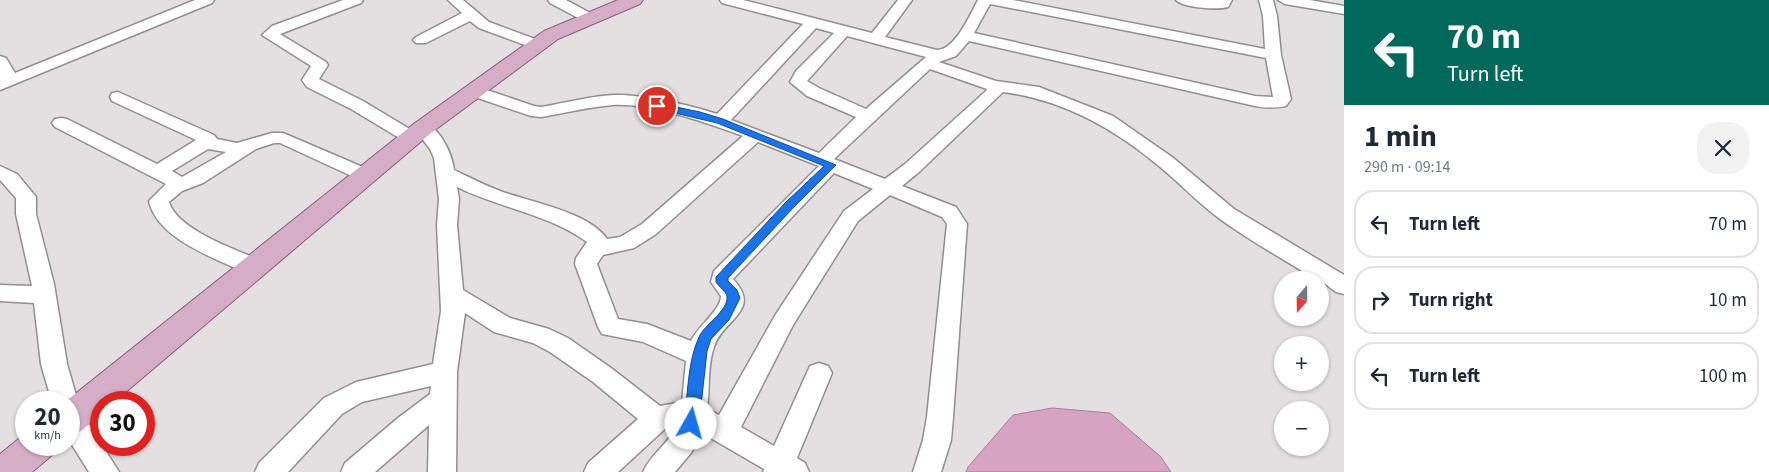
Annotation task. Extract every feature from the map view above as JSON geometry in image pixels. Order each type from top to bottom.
[{"type":"main road","points":[[80,405],[190,322],[365,176],[475,90],[538,45],[564,29],[634,0]]},
{"type":"main road","points":[[5,472],[25,456]]},
{"type":"street","points":[[1,84],[207,0]]},
{"type":"street","points":[[356,0],[278,29],[270,35],[320,65],[310,80],[313,83],[418,133],[439,148],[445,173],[448,199],[447,225],[452,294],[444,386],[442,472]]},
{"type":"street","points":[[455,0],[484,25],[538,45]]},
{"type":"street","points":[[555,0],[589,18]]},
{"type":"street","points":[[722,0],[875,39],[933,59],[993,86],[1013,87],[1040,93],[1107,120],[1165,161],[1226,214],[1344,286]]},
{"type":"street","points":[[875,39],[905,0]]},
{"type":"street","points":[[657,472],[685,439],[691,424],[700,356],[706,336],[724,316],[734,298],[733,293],[721,280],[725,273],[789,206],[868,116],[933,59],[953,51],[985,0]]},
{"type":"street","points":[[991,0],[1273,55]]},
{"type":"street","points":[[1183,0],[1218,5],[1223,4],[1225,0]]},
{"type":"street","points":[[964,35],[1255,101],[1275,103],[1280,102],[1282,99],[1273,55],[1270,16],[1266,0]]},
{"type":"street","points":[[1285,0],[1344,10]]},
{"type":"street","points":[[421,40],[472,14]]},
{"type":"street","points":[[720,121],[813,22]]},
{"type":"street","points":[[844,31],[802,74],[798,82],[813,92],[868,116]]},
{"type":"street","points":[[0,61],[7,71],[7,77],[1,84]]},
{"type":"street","points":[[724,432],[784,320],[851,216],[912,168],[988,99],[994,93],[995,89],[993,86]]},
{"type":"street","points":[[475,90],[531,111],[540,112],[550,112],[603,101],[624,100],[690,112],[756,134],[949,212],[957,224],[940,417],[937,440],[927,472]]},
{"type":"street","points":[[118,97],[204,136],[208,139],[206,142]]},
{"type":"street","points":[[61,123],[174,181],[177,184],[175,187]]},
{"type":"street","points":[[700,356],[646,333],[611,327],[606,321],[586,264],[587,258],[598,248],[626,243],[649,229],[756,134]]},
{"type":"street","points":[[254,267],[188,236],[179,229],[160,207],[160,201],[163,196],[175,187],[196,179],[248,147],[272,138],[283,138],[365,176]]},
{"type":"street","points":[[157,172],[206,142],[229,149],[248,147]]},
{"type":"street","points":[[0,172],[10,178],[26,197],[26,214],[45,295],[54,364],[62,391]]},
{"type":"street","points":[[445,173],[496,197],[565,220],[596,238],[599,242],[598,248]]},
{"type":"street","points":[[0,294],[45,295]]},
{"type":"street","points":[[452,294],[494,321],[540,336],[559,345],[590,365],[657,419]]},
{"type":"street","points":[[598,472],[657,419],[668,414],[681,412],[693,414],[784,469],[819,373]]},
{"type":"street","points":[[269,472],[333,406],[356,393],[444,386]]},
{"type":"street","points":[[355,472],[408,426],[444,386]]},
{"type":"street","points":[[80,433],[105,472]]},
{"type":"shaded area","points":[[1052,408],[1110,413],[1161,457],[1171,472],[966,472],[968,467],[1013,415]]},
{"type":"route","points":[[657,106],[700,114],[831,165],[748,248],[722,277],[722,282],[733,293],[734,298],[724,316],[706,336],[700,351],[691,424]]}]
